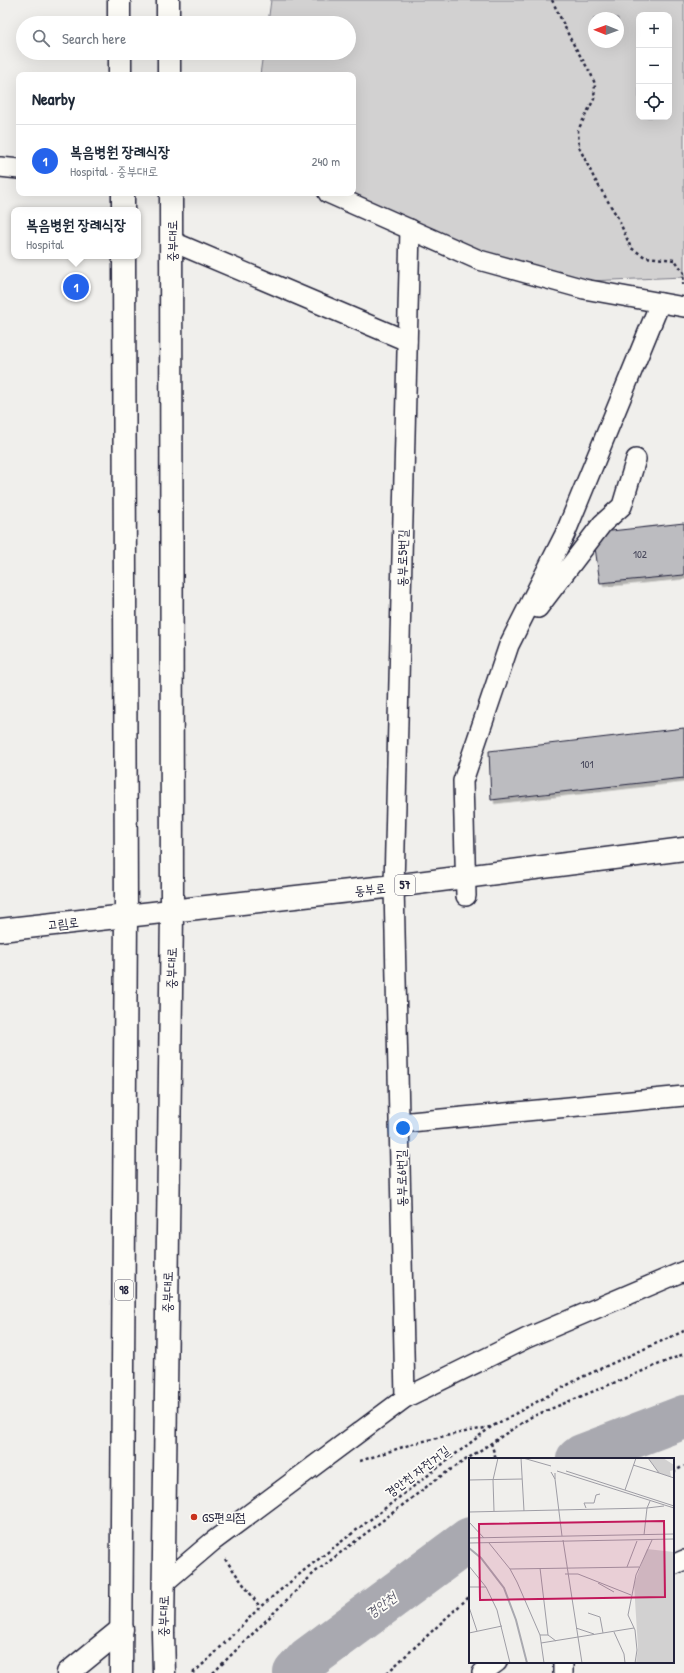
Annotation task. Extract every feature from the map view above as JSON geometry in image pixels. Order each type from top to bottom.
[{"type":"main road","points":[[119,0],[119,16]]},
{"type":"main road","points":[[168,0],[168,16]]},
{"type":"main road","points":[[120,60],[120,72]]},
{"type":"main road","points":[[169,60],[169,72]]},
{"type":"main road","points":[[123,196],[123,207]]},
{"type":"main road","name":"중부대로","points":[[164,1673],[163,1633],[172,911],[172,196]]},
{"type":"main road","points":[[124,259],[126,916]]},
{"type":"main road","name":"동부로","points":[[126,916],[394,886],[466,887],[684,849]]},
{"type":"main road","name":"고림로","points":[[0,930],[126,916]]},
{"type":"main road","name":"98","points":[[121,1668],[126,916]]},
{"type":"main road","points":[[68,1673],[122,1629]]},
{"type":"street","points":[[0,167],[16,169]]},
{"type":"street","points":[[335,196],[479,260],[584,289],[671,305],[565,534],[509,645],[463,782],[466,887]]},
{"type":"street","name":"동부로5번길","points":[[394,886],[410,229]]},
{"type":"street","points":[[171,241],[407,341]]},
{"type":"street","points":[[509,645],[602,524],[622,506],[636,459]]},
{"type":"street","name":"동부로6번길","points":[[394,886],[405,1398]]},
{"type":"street","points":[[400,1123],[684,1096]]},
{"type":"street","points":[[164,1583],[212,1542],[405,1398],[527,1338],[684,1271]]},
{"type":"street","points":[[674,1565],[684,1560]]},
{"type":"street","points":[[482,1673],[496,1663]]},
{"type":"path","points":[[552,0],[571,40],[591,74],[595,84],[594,99],[578,130],[579,147],[594,178],[618,218],[631,248],[645,257],[675,260],[684,273],[683,286],[673,297],[671,305]]},
{"type":"path","name":"경안천 자전거길","points":[[193,1673],[211,1657],[260,1607],[307,1568],[491,1427],[582,1377],[684,1331]]},
{"type":"path","points":[[213,1673],[314,1573],[438,1478],[531,1417],[684,1354]]},
{"type":"path","points":[[357,1462],[412,1444],[491,1427]]},
{"type":"path","points":[[491,1443],[496,1458]]},
{"type":"path","points":[[674,1471],[684,1466]]},
{"type":"path","points":[[212,1542],[260,1607]]},
{"type":"path","points":[[388,1673],[469,1597]]},
{"type":"shaded area","points":[[271,0],[684,0],[684,277],[564,282],[410,229],[338,196],[356,196],[356,72],[260,72],[262,60],[356,60],[356,16],[269,16]]},
{"type":"building","points":[[684,523],[684,575],[600,583],[593,533]]},
{"type":"building","points":[[684,728],[684,778],[491,800],[489,751]]},
{"type":"waterway","name":"경안천","points":[[579,1458],[684,1417]]},
{"type":"waterway","name":"경안천","points":[[295,1673],[308,1659],[469,1540]]},
{"type":"place","name":"복음병원 장례식장","points":[[76,287]]},
{"type":"place","name":"GS편의점","points":[[194,1517]]}]
